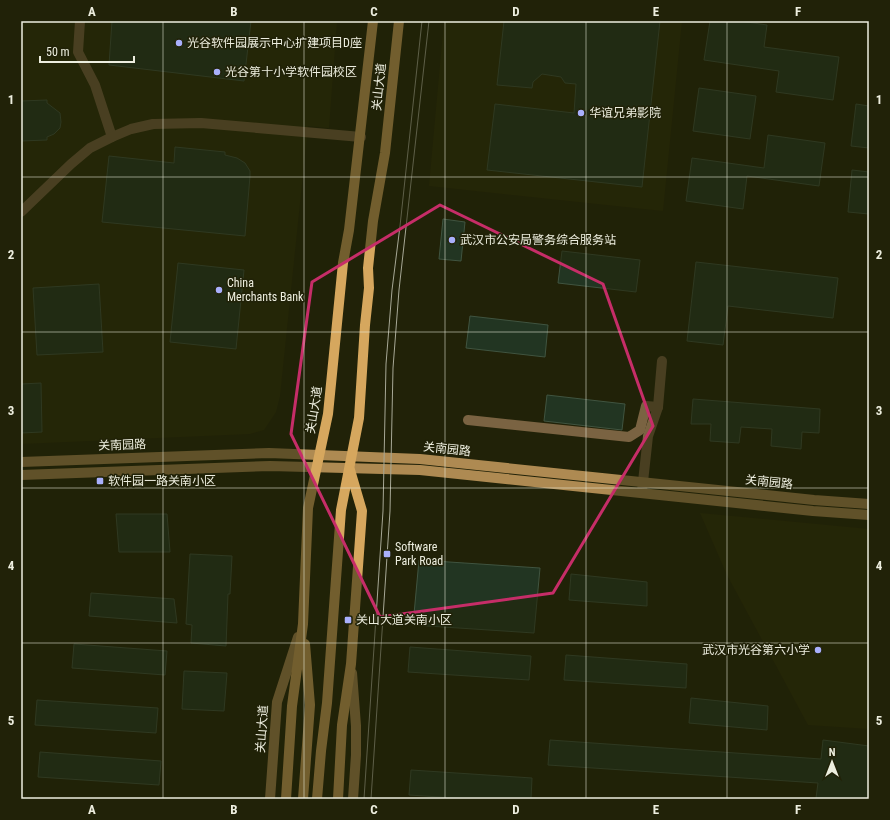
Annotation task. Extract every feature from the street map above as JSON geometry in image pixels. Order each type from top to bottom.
[{"type":"main road","name":"关山大道","points":[[270,799],[277,702],[303,624],[308,508],[328,414],[343,263],[349,230],[361,137],[373,21]]},
{"type":"main road","name":"关山大道","points":[[317,799],[327,703],[341,510],[359,418],[369,288],[368,268],[373,221],[385,153],[399,21]]},
{"type":"main road","name":"关南园路","points":[[21,462],[269,453],[420,459],[814,500],[869,504]]},
{"type":"main road","name":"关南园路","points":[[21,475],[270,466],[420,470],[642,494],[869,515]]},
{"type":"main road","points":[[338,799],[342,725],[351,664],[362,511],[349,468]]},
{"type":"main road","points":[[286,799],[292,706],[303,624]]},
{"type":"main road","points":[[303,624],[310,705],[303,799]]},
{"type":"main road","points":[[351,664],[356,726],[353,799]]},
{"type":"street","points":[[80,21],[78,52],[95,85],[112,137]]},
{"type":"street","points":[[21,212],[90,148],[131,129],[153,124],[201,123],[361,137]]},
{"type":"street","points":[[642,494],[648,436],[658,407],[662,361]]},
{"type":"street","points":[[468,420],[628,437],[640,430],[646,406],[658,407]]},
{"type":"highlighted area","points":[[440,205],[603,284],[653,426],[553,593],[380,617],[291,434],[312,282]]},
{"type":"shaded area","points":[[21,21],[337,21],[329,128],[308,126],[280,396],[276,412],[264,430],[250,434],[21,444]]},
{"type":"shaded area","points":[[444,21],[682,21],[663,211],[429,186]]},
{"type":"shaded area","name":"武汉市光谷第六小学","points":[[700,513],[869,529],[869,729],[808,725],[727,575]]},
{"type":"building","name":"光谷软件园展示中心扩建项目D座","points":[[112,21],[251,21],[244,81],[109,65]]},
{"type":"building","points":[[504,21],[660,21],[642,187],[487,170],[495,104],[574,113],[576,84],[565,83],[561,77],[542,74],[533,82],[532,88],[497,85]]},
{"type":"building","points":[[710,21],[740,21],[767,25],[764,47],[839,57],[833,100],[776,92],[779,71],[704,60]]},
{"type":"building","points":[[699,88],[756,96],[750,139],[693,131]]},
{"type":"building","points":[[47,100],[47,103],[60,113],[60,128],[54,134],[47,137],[47,140],[21,141],[21,101]]},
{"type":"building","points":[[856,104],[869,106],[869,148],[851,146]]},
{"type":"building","points":[[768,135],[825,143],[819,186],[747,176],[743,209],[686,201],[692,158],[764,168]]},
{"type":"building","points":[[175,147],[225,152],[225,155],[237,158],[245,163],[250,171],[250,176],[245,236],[102,222],[109,156],[174,163]]},
{"type":"building","points":[[852,170],[869,172],[869,214],[848,212]]},
{"type":"building","name":"武汉市公安局警务综合服务站","points":[[443,219],[465,222],[461,261],[439,259]]},
{"type":"building","points":[[562,251],[640,260],[636,292],[558,283]]},
{"type":"building","points":[[696,262],[838,278],[833,318],[728,306],[723,345],[687,341]]},
{"type":"building","points":[[178,263],[244,270],[236,349],[170,342]]},
{"type":"building","points":[[99,284],[103,352],[37,355],[33,288]]},
{"type":"building","points":[[470,316],[548,325],[545,357],[466,348]]},
{"type":"building","points":[[41,383],[42,432],[21,433],[21,384]]},
{"type":"building","points":[[547,395],[625,404],[622,430],[544,421]]},
{"type":"building","points":[[693,399],[820,409],[819,433],[802,432],[801,449],[771,446],[772,429],[741,427],[739,443],[710,441],[711,424],[691,424]]},
{"type":"building","points":[[116,514],[167,514],[170,552],[119,552]]},
{"type":"building","points":[[190,554],[232,556],[230,594],[228,594],[226,646],[191,643],[192,625],[186,624]]},
{"type":"building","points":[[419,560],[540,568],[534,633],[413,625]]},
{"type":"building","points":[[571,574],[647,582],[647,606],[569,600]]},
{"type":"building","points":[[91,593],[174,599],[177,623],[89,616]]},
{"type":"building","points":[[74,644],[167,651],[165,675],[72,668]]},
{"type":"building","points":[[410,647],[531,656],[529,680],[408,672]]},
{"type":"building","points":[[566,655],[687,664],[686,688],[564,680]]},
{"type":"building","points":[[184,671],[227,673],[224,711],[182,709]]},
{"type":"building","points":[[691,698],[768,706],[767,730],[689,723]]},
{"type":"building","points":[[37,700],[158,708],[156,733],[35,725]]},
{"type":"building","points":[[550,740],[821,759],[823,740],[869,746],[869,799],[816,798],[818,783],[548,765]]},
{"type":"building","points":[[40,752],[161,761],[159,785],[38,777]]},
{"type":"building","points":[[411,770],[532,778],[531,799],[471,799],[409,795]]},
{"type":"tram line","points":[[364,799],[383,511],[386,364],[392,290],[422,21]]},
{"type":"tram line","points":[[371,799],[390,511],[393,368],[399,290],[429,21]]},
{"type":"place","name":"光谷软件园展示中心扩建项目D座","points":[[179,43]]},
{"type":"place","name":"光谷第十小学软件园校区","points":[[217,72]]},
{"type":"place","name":"华谊兄弟影院","points":[[581,113]]},
{"type":"place","name":"武汉市公安局警务综合服务站","points":[[452,240]]},
{"type":"place","name":"China Merchants Bank","points":[[219,290]]},
{"type":"place","name":"软件园一路关南小区","points":[[100,481]]},
{"type":"place","name":"Software Park Road","points":[[387,554]]},
{"type":"place","name":"关山大道关南小区","points":[[348,620]]},
{"type":"place","name":"武汉市光谷第六小学","points":[[818,650]]}]
